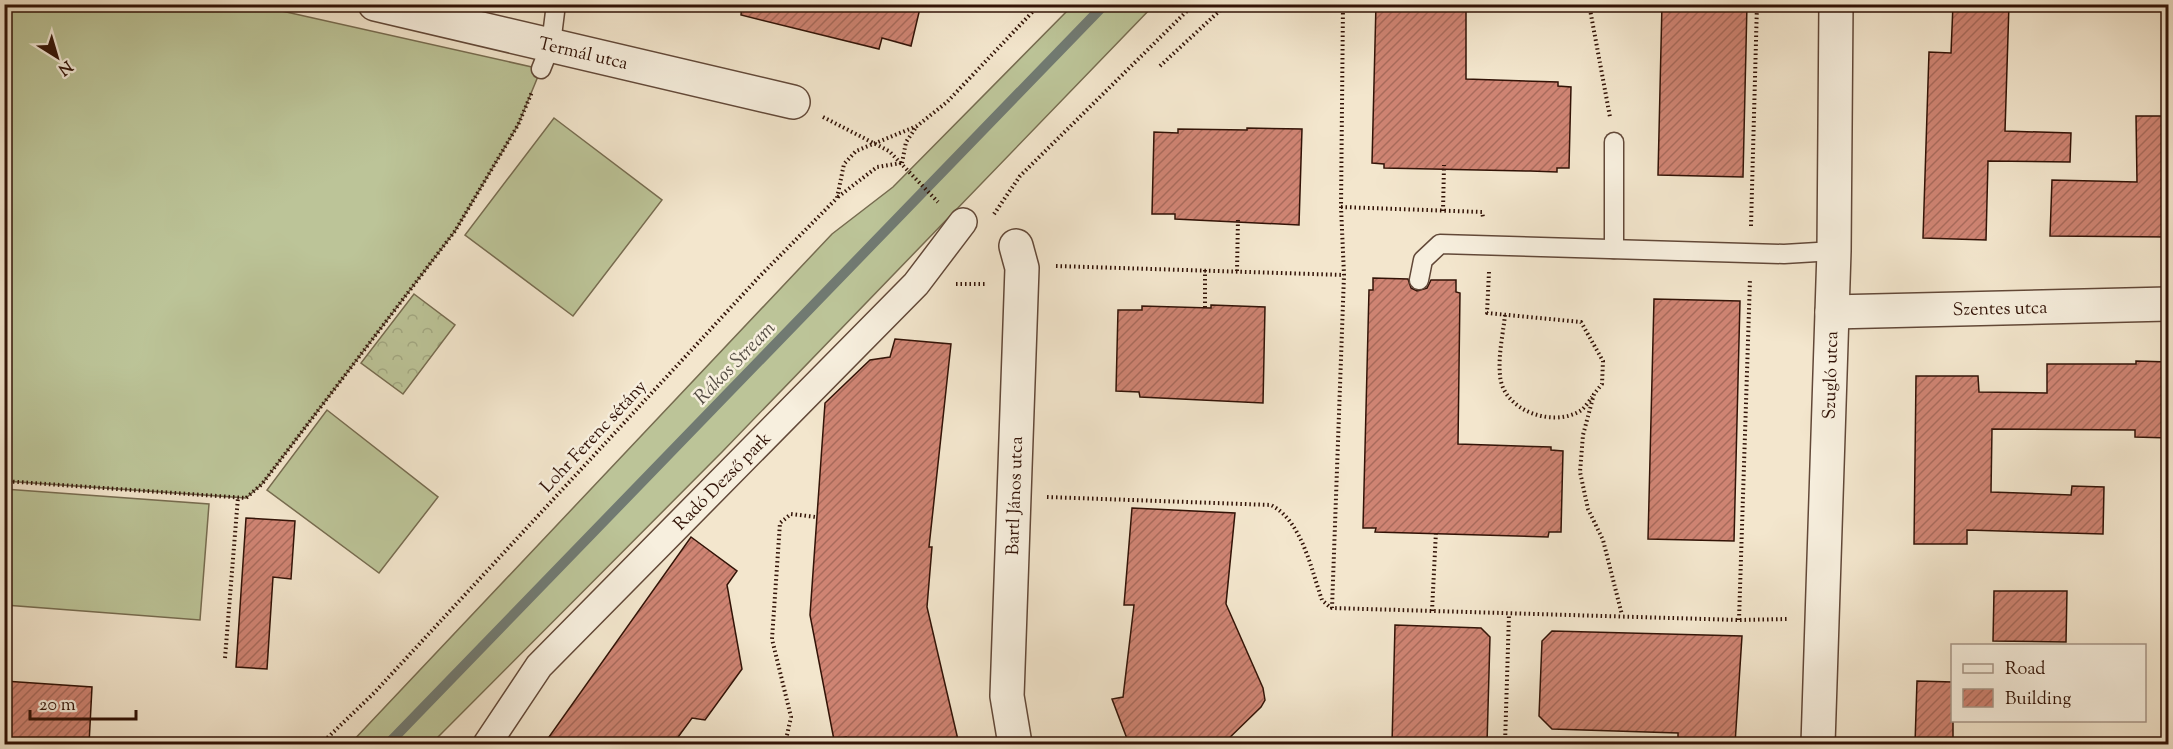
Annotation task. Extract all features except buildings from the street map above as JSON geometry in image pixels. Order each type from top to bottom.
[{"type":"street","name":"Termál utca","points":[[375,4],[546,57],[793,102]]},
{"type":"street","name":"Szugló utca","points":[[1818,744],[1834,251],[1836,4]]},
{"type":"street","name":"Radó Dezső park","points":[[487,744],[539,666],[916,284],[955,216]]},
{"type":"street","name":"Bartl János utca","points":[[1015,744],[1006,696],[1020,266]]},
{"type":"street","name":"Szentes utca","points":[[1832,312],[2169,304]]},
{"type":"lane","points":[[546,57],[556,4]]},
{"type":"lane","points":[[1614,142],[1614,249]]},
{"type":"lane","points":[[1419,280],[1423,260],[1440,244],[1751,253],[1834,251]]},
{"type":"path","points":[[837,198],[844,164],[856,151],[916,126],[947,102],[1040,4]]},
{"type":"path","points":[[992,215],[1020,176],[1194,4]]},
{"type":"path","points":[[1160,66],[1227,4]]},
{"type":"path","points":[[1332,608],[1344,275],[1341,207],[1343,4]]},
{"type":"path","points":[[1544,4],[1569,8],[1580,4]]},
{"type":"path","points":[[1589,4],[1614,142]]},
{"type":"path","points":[[1739,620],[1757,4]]},
{"type":"path","points":[[4,481],[246,498],[262,484],[455,231],[518,124],[546,57]]},
{"type":"path","points":[[793,102],[889,151],[955,216]]},
{"type":"path","points":[[902,163],[906,142],[916,126]]},
{"type":"path","name":"Lohr Ferenc sétány","points":[[321,744],[374,693],[648,395],[837,198],[877,167],[902,163]]},
{"type":"path","points":[[1443,211],[1444,165]]},
{"type":"path","points":[[1237,272],[1238,218]]},
{"type":"path","points":[[916,284],[1020,266],[1344,275]]},
{"type":"path","points":[[1205,270],[1205,310]]},
{"type":"path","points":[[1486,313],[1581,322],[1604,361],[1602,384],[1581,410],[1562,417],[1534,416],[1511,400],[1500,377],[1505,315]]},
{"type":"path","points":[[1594,394],[1583,435],[1580,472],[1588,509],[1603,540],[1622,615]]},
{"type":"path","points":[[1014,496],[1270,505],[1283,512],[1291,524],[1322,600],[1332,608],[1739,620],[1789,619]]},
{"type":"path","points":[[225,658],[238,497]]},
{"type":"path","points":[[785,744],[791,717],[772,639],[780,523],[790,514],[816,517]]},
{"type":"path","points":[[1432,611],[1436,531]]},
{"type":"path","points":[[1509,614],[1505,743],[1678,743]]},
{"type":"green space","points":[[4,5],[255,5],[541,69],[518,125],[455,231],[262,484],[246,498],[5,481]]},
{"type":"green space","points":[[1073,5],[1154,5],[722,452],[431,744],[350,744],[832,234],[893,187]]},
{"type":"green space","points":[[554,118],[662,200],[573,316],[465,235]]},
{"type":"green space","points":[[414,294],[455,325],[403,394],[361,363]]},
{"type":"green space","points":[[327,410],[438,497],[379,573],[267,490]]},
{"type":"green space","points":[[4,489],[209,504],[200,620],[5,605]]},
{"type":"waterway","name":"Rákos Stream","points":[[388,744],[1105,4]]}]
